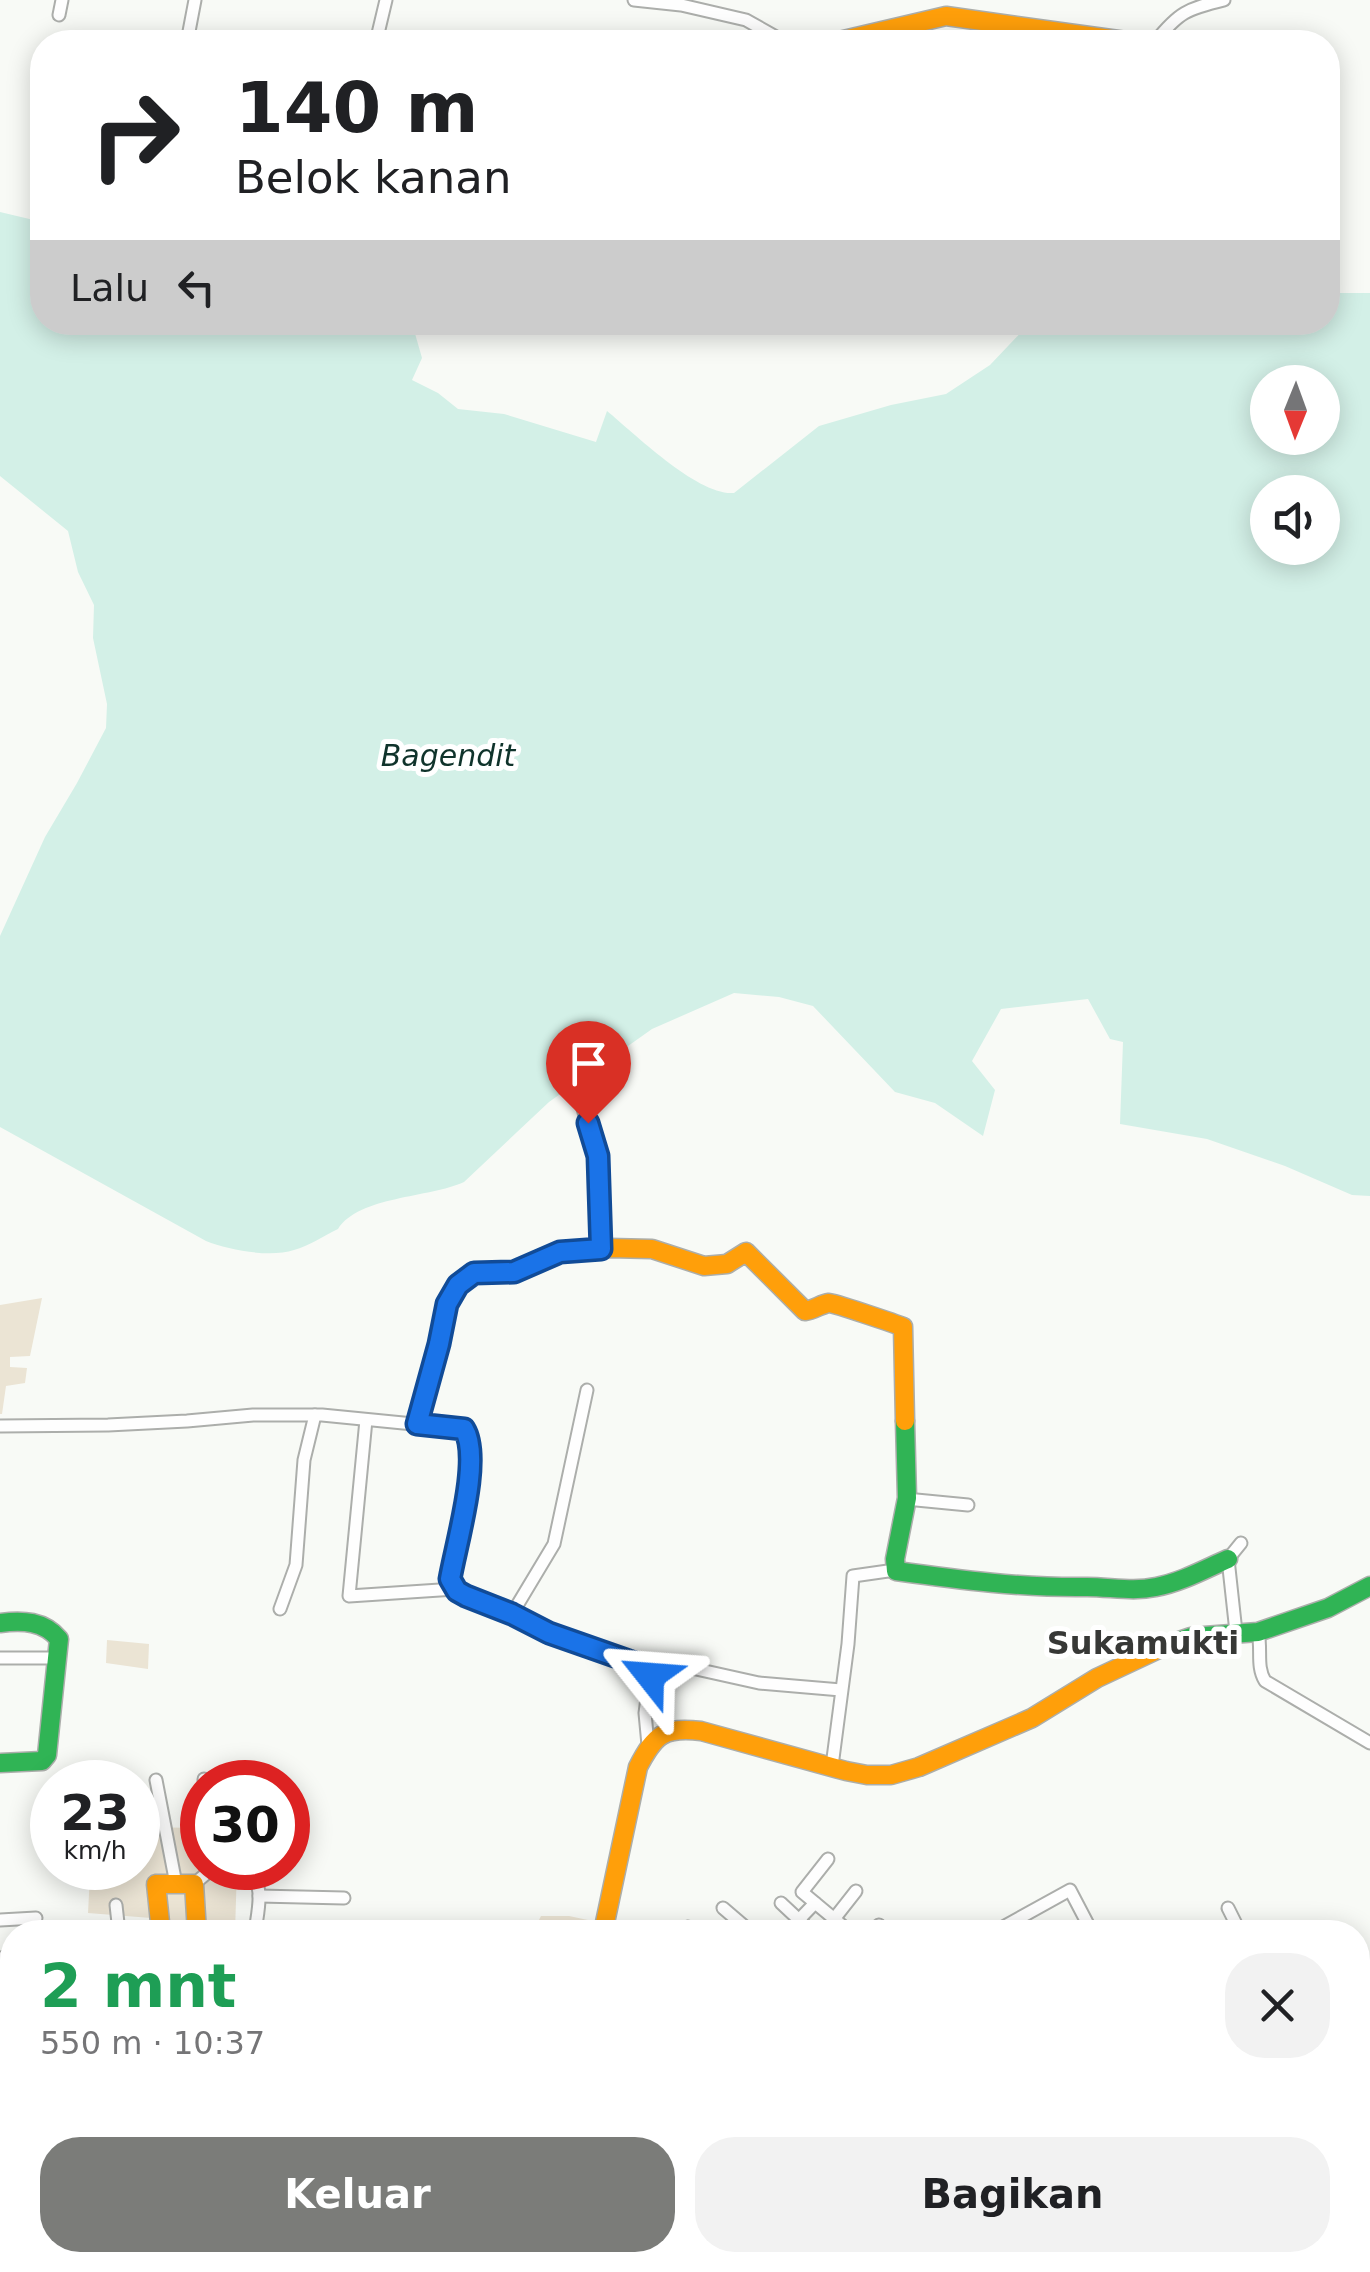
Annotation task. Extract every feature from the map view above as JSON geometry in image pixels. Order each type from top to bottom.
[{"type":"street","points":[[59,15],[62,0]]},
{"type":"street","points":[[189,30],[195,0]]},
{"type":"street","points":[[379,30],[386,0]]},
{"type":"street","points":[[634,0],[681,4],[746,20],[764,30]]},
{"type":"street","points":[[1165,30],[1184,12],[1224,0]]},
{"type":"street","points":[[887,30],[946,16],[1057,30]]},
{"type":"street","points":[[581,1102],[598,1156],[601,1249]]},
{"type":"street","points":[[417,1424],[447,1304],[458,1285],[474,1273],[514,1272],[560,1252],[646,1248],[704,1266],[727,1264],[746,1252],[805,1311],[834,1303],[903,1328],[906,1499],[895,1570]]},
{"type":"street","points":[[512,1614],[554,1544],[587,1390]]},
{"type":"street","points":[[280,1609],[296,1565],[304,1460],[315,1415]]},
{"type":"street","points":[[0,1426],[315,1415],[464,1429],[468,1435],[470,1468],[450,1579],[455,1589],[549,1633],[646,1667],[668,1663],[760,1683],[841,1690]]},
{"type":"street","points":[[366,1420],[349,1596],[455,1589]]},
{"type":"street","points":[[906,1499],[968,1504]]},
{"type":"street","points":[[832,1766],[853,1576],[895,1570],[1004,1585],[1143,1589],[1182,1581],[1228,1560],[1241,1543]]},
{"type":"street","points":[[1228,1560],[1236,1632]]},
{"type":"street","points":[[606,1920],[638,1767],[648,1746],[662,1733],[678,1728],[701,1731],[867,1775],[891,1775],[919,1768],[1032,1718],[1098,1678],[1170,1644],[1191,1637],[1258,1632],[1328,1608],[1369,1588]]},
{"type":"street","points":[[0,1623],[46,1626],[59,1639],[47,1755],[38,1762],[0,1764]]},
{"type":"street","points":[[1258,1632],[1258,1668],[1265,1681],[1370,1743]]},
{"type":"street","points":[[0,1658],[57,1658]]},
{"type":"street","points":[[646,1667],[650,1676],[648,1746]]},
{"type":"street","points":[[160,1794],[180,1866]]},
{"type":"street","points":[[828,1859],[802,1892],[834,1919],[856,1891]]},
{"type":"street","points":[[160,1920],[156,1884],[180,1884]]},
{"type":"street","points":[[187,1890],[195,1920]]},
{"type":"street","points":[[256,1920],[257,1890]]},
{"type":"street","points":[[1020,1920],[1070,1890],[1082,1920]]},
{"type":"street","points":[[259,1896],[344,1898]]},
{"type":"street","points":[[780,1903],[798,1920],[815,1903]]},
{"type":"street","points":[[116,1905],[118,1920]]},
{"type":"street","points":[[723,1908],[737,1920]]},
{"type":"street","points":[[1228,1908],[1234,1920]]},
{"type":"street","points":[[0,1920],[36,1918]]},
{"type":"shaded area","points":[[42,1298],[30,1356],[10,1357],[10,1367],[27,1368],[25,1383],[6,1386],[0,1414],[0,1305]]},
{"type":"shaded area","points":[[107,1640],[149,1644],[148,1669],[106,1663]]},
{"type":"shaded area","points":[[160,1827],[180,1828],[180,1890],[236,1890],[235,1920],[151,1920],[88,1913],[89,1890],[160,1890]]},
{"type":"shaded area","points":[[541,1916],[569,1916],[588,1920],[539,1920]]},
{"type":"water","name":"Bagendit","points":[[0,212],[30,219],[30,335],[415,335],[422,358],[412,380],[458,409],[504,414],[596,442],[607,411],[685,474],[703,485],[734,493],[819,426],[946,394],[990,365],[1019,335],[1340,335],[1340,293],[1370,293],[1370,1196],[1352,1195],[1207,1139],[1120,1124],[1123,1042],[1110,1039],[1088,999],[1001,1009],[972,1061],[995,1090],[983,1136],[935,1103],[895,1092],[813,1006],[779,997],[734,993],[652,1029],[549,1102],[464,1182],[362,1210],[338,1229],[284,1252],[250,1252],[206,1241],[0,1127],[0,936],[45,837],[106,728],[107,704],[93,638],[94,605],[78,572],[68,531],[0,476]]},
{"type":"traffic: fast","points":[[905,1421],[907,1498],[896,1571],[1015,1585],[1139,1589],[1175,1582],[1228,1559]]},
{"type":"traffic: fast","points":[[1165,1646],[1191,1637],[1258,1632],[1328,1608],[1370,1586]]},
{"type":"traffic: fast","points":[[0,1623],[32,1623],[47,1628],[59,1639],[47,1755],[42,1761],[0,1763]]},
{"type":"traffic: slow","points":[[886,30],[946,16],[1047,30]]},
{"type":"traffic: slow","points":[[417,1424],[447,1304],[458,1285],[474,1273],[514,1272],[560,1253],[609,1248],[652,1249],[704,1266],[727,1264],[746,1252],[805,1311],[829,1303],[903,1327],[905,1421]]},
{"type":"traffic: slow","points":[[606,1920],[638,1767],[662,1735],[678,1730],[701,1731],[846,1771],[891,1775],[919,1767],[1032,1718],[1097,1678],[1165,1646]]},
{"type":"traffic: slow","points":[[160,1920],[156,1884],[194,1884],[196,1920]]},
{"type":"district","name":"Sukamukti","points":[[1143,1643]]},
{"type":"route","points":[[588,1123],[598,1156],[601,1249],[560,1252],[514,1272],[474,1273],[458,1285],[447,1304],[417,1424],[464,1429],[468,1435],[470,1468],[450,1579],[457,1591],[549,1633],[646,1667],[650,1676]]}]
